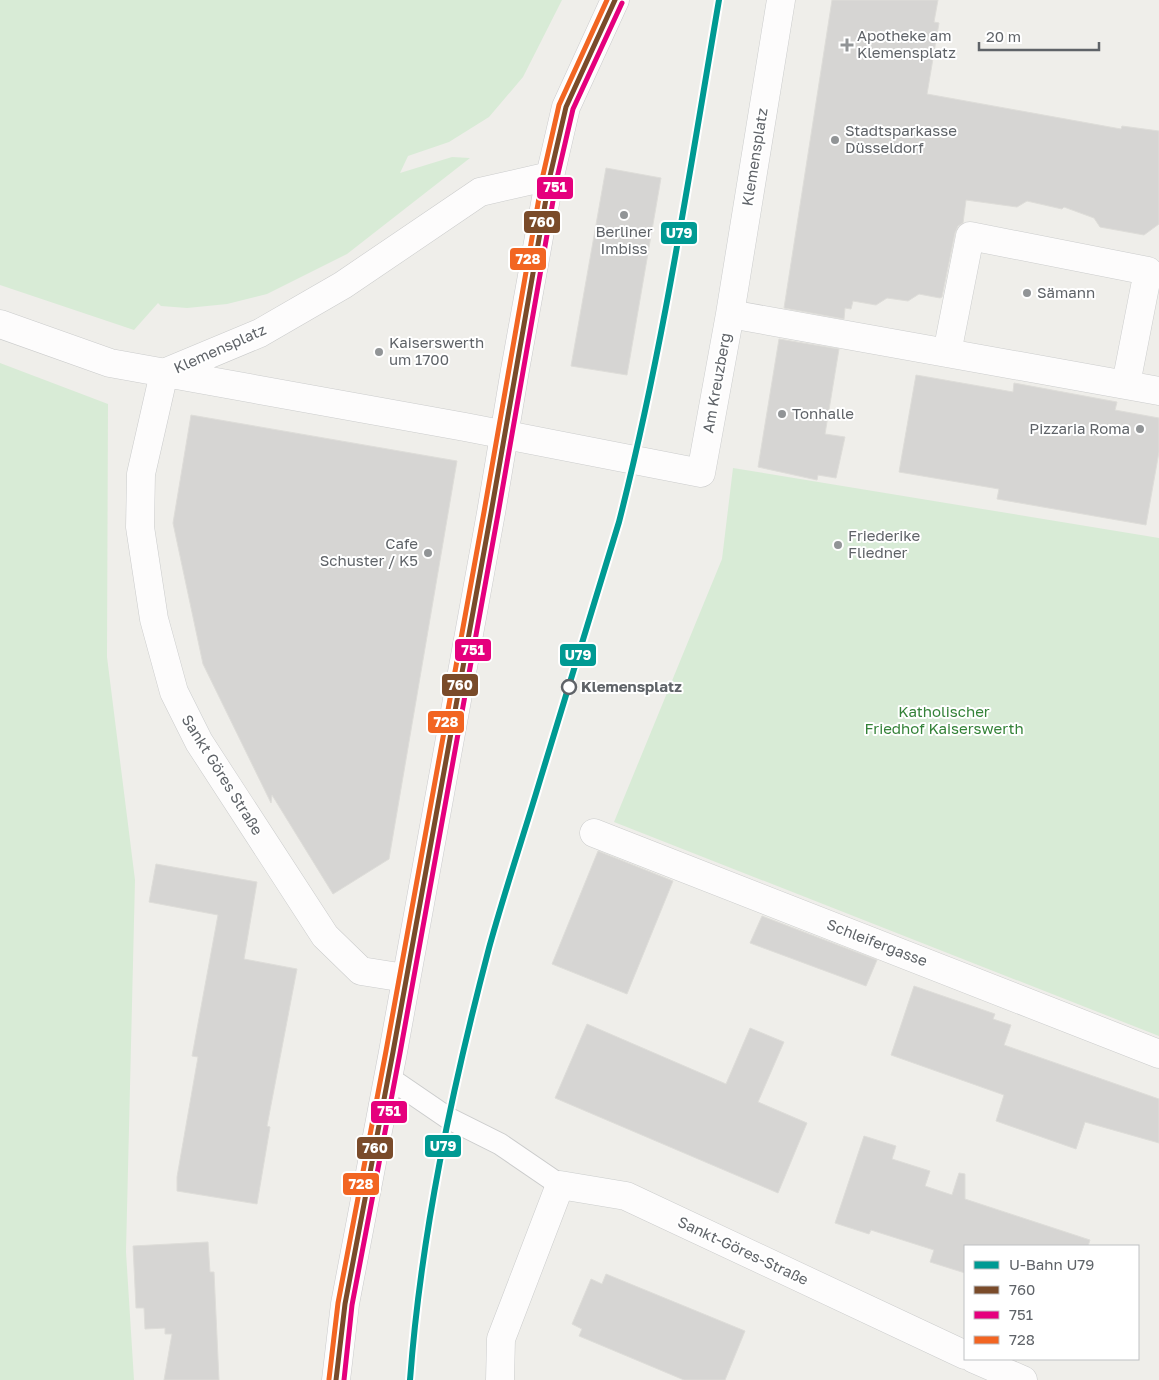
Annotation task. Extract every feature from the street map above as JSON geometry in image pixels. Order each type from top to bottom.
[{"type":"street","points":[[336,1380],[345,1304],[505,434],[550,176],[566,108],[615,0]]},
{"type":"street","name":"Klemensplatz","points":[[730,314],[782,0]]},
{"type":"street","name":"Klemensplatz","points":[[164,373],[260,333],[335,290],[480,192],[550,176]]},
{"type":"street","points":[[947,353],[970,236],[1154,266],[1126,384]]},
{"type":"street","name":"Am Kreuzberg","points":[[505,434],[701,472],[730,314],[1159,391]]},
{"type":"street","points":[[0,324],[110,363],[164,373]]},
{"type":"street","name":"Klemensplatz","points":[[164,373],[505,434]]},
{"type":"street","name":"Sankt Göres Straße","points":[[164,373],[141,474],[140,527],[154,619],[174,692],[199,742],[325,936],[361,971],[405,978]]},
{"type":"street","name":"Schleifergasse","points":[[594,833],[1159,1054]]},
{"type":"street","points":[[500,1380],[501,1338],[560,1185]]},
{"type":"street","name":"Sankt-Göres-Straße","points":[[560,1185],[626,1196],[964,1354]]},
{"type":"street","points":[[976,1360],[1023,1380]]},
{"type":"lane","points":[[388,1077],[448,1118],[500,1144],[560,1185]]},
{"type":"green space","points":[[0,0],[562,0],[523,77],[489,117],[449,142],[408,156],[400,173],[452,157],[470,158],[347,254],[267,294],[227,304],[187,308],[161,306],[158,303],[134,330],[0,285]]},
{"type":"green space","points":[[0,363],[108,404],[107,657],[135,880],[126,1252],[134,1380],[0,1380]]},
{"type":"green space","name":"Katholischer Friedhof Kaiserswerth","points":[[733,468],[1159,538],[1159,1036],[614,822],[722,559]]},
{"type":"building","points":[[832,0],[938,0],[934,22],[939,23],[927,94],[1121,129],[1122,126],[1159,131],[1159,224],[1144,235],[1100,227],[1094,218],[1064,207],[1062,209],[1027,201],[1017,207],[966,200],[963,223],[958,226],[955,233],[942,297],[919,294],[908,301],[887,298],[876,305],[853,301],[851,309],[845,308],[844,319],[784,308]]},
{"type":"building","points":[[606,168],[661,178],[627,375],[571,366]]},
{"type":"building","points":[[779,339],[839,349],[825,434],[845,437],[836,478],[818,475],[817,480],[758,467]]},
{"type":"building","points":[[916,375],[1013,392],[1014,383],[1117,402],[1115,410],[1159,418],[1159,452],[1146,525],[997,499],[999,489],[899,472]]},
{"type":"building","points":[[191,415],[457,461],[389,859],[333,894],[272,795],[271,803],[203,664],[173,523]]},
{"type":"building","points":[[598,851],[673,881],[627,994],[552,964]]},
{"type":"building","points":[[156,864],[257,882],[244,959],[297,969],[267,1126],[270,1127],[257,1204],[177,1191],[177,1177],[198,1057],[192,1056],[218,915],[149,902]]},
{"type":"building","points":[[762,916],[877,960],[866,986],[750,943]]},
{"type":"building","points":[[914,986],[995,1014],[993,1019],[1011,1025],[1004,1045],[1159,1099],[1159,1143],[1085,1122],[1076,1149],[996,1121],[1004,1095],[891,1055]]},
{"type":"building","points":[[587,1024],[726,1084],[750,1028],[784,1042],[758,1102],[807,1123],[778,1193],[555,1098]]},
{"type":"building","points":[[864,1136],[896,1146],[892,1159],[930,1171],[925,1186],[952,1195],[959,1173],[965,1174],[965,1199],[1090,1240],[1088,1245],[964,1245],[964,1273],[930,1262],[934,1250],[871,1230],[869,1234],[835,1223]]},
{"type":"building","points":[[208,1242],[210,1272],[214,1272],[219,1380],[164,1380],[172,1334],[165,1334],[165,1328],[145,1329],[144,1308],[136,1308],[133,1246]]},
{"type":"building","points":[[606,1274],[745,1331],[725,1380],[684,1380],[579,1336],[582,1329],[572,1324],[591,1279],[602,1284]]},
{"type":"metro line","name":"U79","points":[[410,1380],[415,1325],[430,1216],[463,1054],[495,926],[619,522],[635,457],[686,197],[719,0]]},
{"type":"transit line","name":"728","points":[[329,1379],[338,1303],[484,512],[543,175],[559,105],[607,0]]},
{"type":"transit line","name":"760","points":[[336,1380],[345,1304],[491,513],[550,176],[566,107],[615,0]]},
{"type":"transit line","name":"751","points":[[344,1380],[352,1305],[400,1053],[557,178],[573,109],[622,3]]},
{"type":"place","name":"Apotheke am Klemensplatz","points":[[847,45]]},
{"type":"place","name":"Stadtsparkasse Düsseldorf","points":[[835,140]]},
{"type":"place","name":"Berliner Imbiss","points":[[624,215]]},
{"type":"place","name":"Sämann","points":[[1027,293]]},
{"type":"place","name":"Kaiserswerth um 1700","points":[[379,352]]},
{"type":"place","name":"Tonhalle","points":[[782,414]]},
{"type":"place","name":"Pizzaria Roma","points":[[1140,429]]},
{"type":"place","name":"Friederike Fliedner","points":[[838,545]]},
{"type":"place","name":"Cafe Schuster / K5","points":[[428,553]]},
{"type":"place","name":"Klemensplatz","points":[[569,687]]}]
